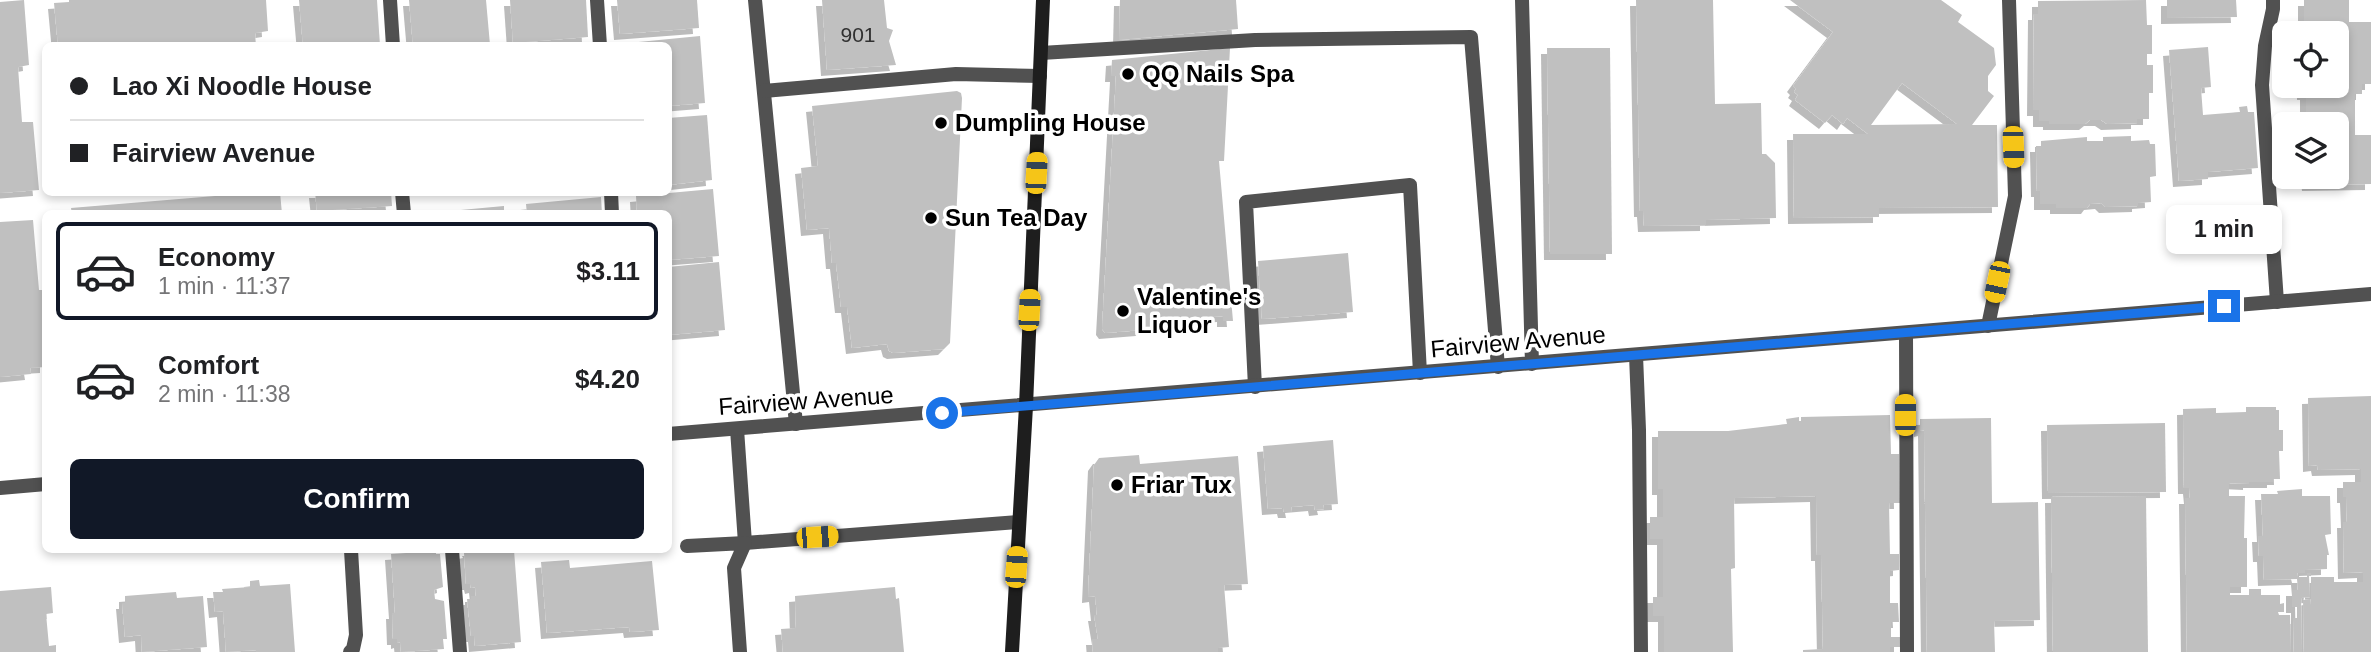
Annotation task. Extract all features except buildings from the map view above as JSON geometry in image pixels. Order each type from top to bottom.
[{"type":"main road","points":[[1012,652],[1026,406],[1043,0]]},
{"type":"street","points":[[390,0],[393,42]]},
{"type":"street","points":[[597,0],[600,42]]},
{"type":"street","points":[[755,0],[796,424]]},
{"type":"street","points":[[1522,0],[1532,364]]},
{"type":"street","points":[[1988,326],[2015,196],[2009,0]]},
{"type":"street","points":[[2273,0],[2264,46],[2262,85],[2277,302]]},
{"type":"street","points":[[1041,53],[1255,40],[1471,37],[1498,367]]},
{"type":"street","points":[[764,91],[956,74],[1040,76]]},
{"type":"street","points":[[1255,387],[1246,202],[1410,185],[1420,373]]},
{"type":"street","name":"Fairview Avenue","points":[[672,434],[2371,294]]},
{"type":"street","points":[[1906,333],[1907,652]]},
{"type":"street","points":[[1636,355],[1641,652]]},
{"type":"street","points":[[737,429],[746,543],[734,568],[740,652]]},
{"type":"street","points":[[0,488],[42,484]]},
{"type":"street","points":[[687,546],[1019,522]]},
{"type":"street","points":[[350,652],[356,635],[351,553]]},
{"type":"street","points":[[452,553],[460,652]]},
{"type":"place","name":"QQ Nails Spa","points":[[1128,74]]},
{"type":"place","name":"Dumpling House","points":[[941,123]]},
{"type":"place","name":"Sun Tea Day","points":[[931,218]]},
{"type":"place","name":"Valentine's Liquor","points":[[1123,311]]},
{"type":"place","name":"Friar Tux","points":[[1117,485]]},
{"type":"route","points":[[942,413],[2224,306]]}]
